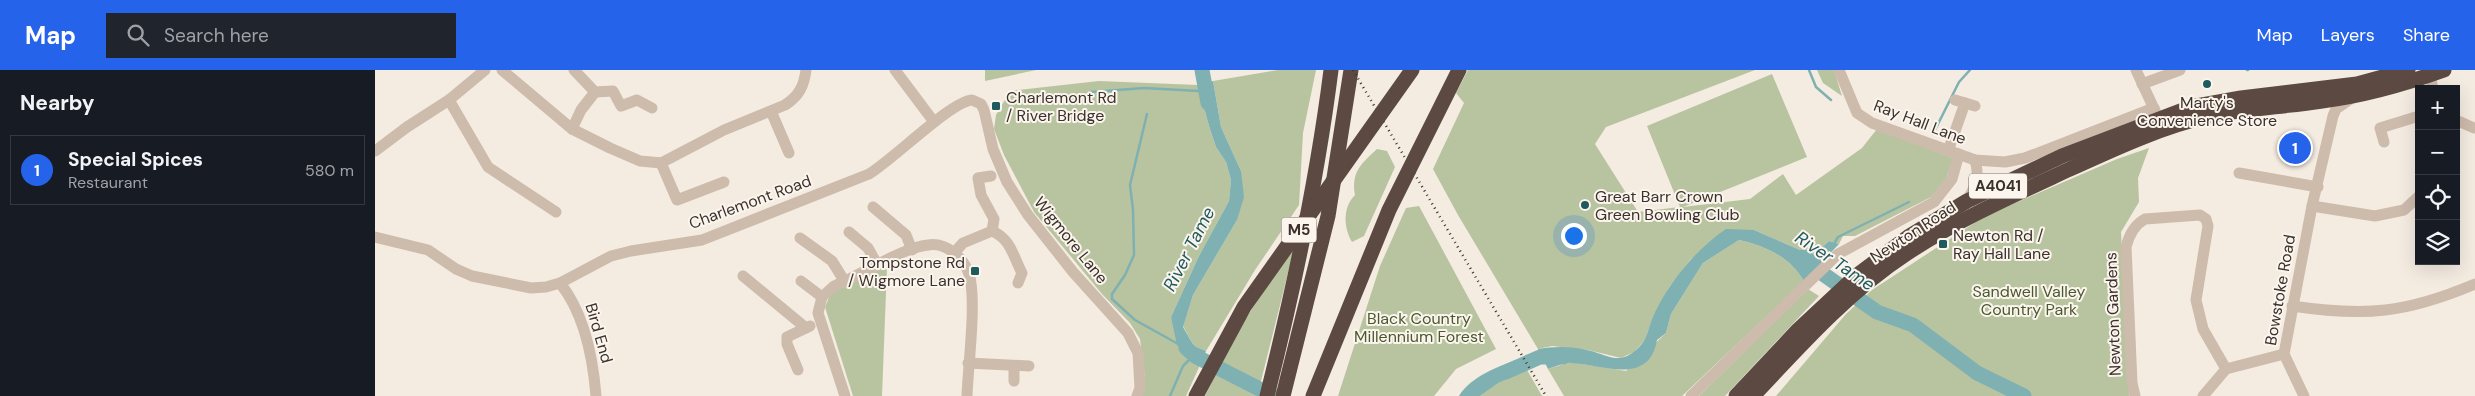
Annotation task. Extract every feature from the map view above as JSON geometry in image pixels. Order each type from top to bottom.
[{"type":"highway","name":"M5","points":[[1267,396],[1308,222],[1331,70]]},
{"type":"highway","name":"M5","points":[[1283,396],[1329,216],[1351,70]]},
{"type":"highway","name":"M5","points":[[1196,396],[1244,308],[1413,70]]},
{"type":"highway","points":[[1313,396],[1389,210],[1459,70]]},
{"type":"highway","name":"Newton Road","points":[[1736,396],[1798,330],[1835,304],[1908,237],[1967,201],[2062,156],[2154,117],[2219,101],[2357,84],[2408,70]]},
{"type":"highway","name":"Newton Road","points":[[1861,281],[1978,211],[2108,151],[2154,117],[2209,116],[2242,110],[2322,102],[2436,78]]},
{"type":"highway","name":"Newton Road","points":[[1753,396],[1835,304]]},
{"type":"street","points":[[375,151],[407,127],[449,100],[485,70]]},
{"type":"street","points":[[502,70],[572,129],[640,160],[661,163],[723,130],[793,100],[802,89],[806,70]]},
{"type":"street","points":[[574,70],[595,92]]},
{"type":"street","points":[[895,70],[934,122]]},
{"type":"street","name":"Ray Hall Lane","points":[[1839,70],[1857,113],[1872,123],[1975,160],[1979,173],[1977,184],[1967,201]]},
{"type":"street","points":[[2136,70],[2154,117]]},
{"type":"street","points":[[2142,84],[2180,70]]},
{"type":"street","points":[[572,129],[581,110],[595,92],[613,91],[621,106],[637,100],[652,108]]},
{"type":"street","name":"Bowstoke Road","points":[[2304,396],[2284,354],[2292,306],[2312,206],[2336,109],[2361,94]]},
{"type":"street","points":[[449,100],[488,167],[556,212]]},
{"type":"street","name":"Charlemont Road","points":[[375,236],[429,250],[455,269],[472,276],[531,288],[560,283],[611,256],[702,240],[869,174],[887,163],[955,106],[967,100],[977,101]]},
{"type":"street","name":"Wigmore Lane","points":[[977,101],[984,110],[993,149],[1007,182],[1028,215],[1073,272],[1128,333],[1138,354],[1139,388],[1137,396]]},
{"type":"street","points":[[1691,396],[1826,263],[1838,254],[1925,209],[1942,194],[1952,178],[1953,153],[1965,103]]},
{"type":"street","points":[[771,111],[789,154]]},
{"type":"street","name":"Newton Road","points":[[1975,160],[2005,162],[2025,158],[2154,117]]},
{"type":"street","points":[[2384,142],[2380,128],[2415,117]]},
{"type":"street","points":[[2460,122],[2474,128]]},
{"type":"street","points":[[661,163],[677,200],[724,182]]},
{"type":"street","points":[[991,176],[977,172],[981,195],[994,219],[992,231]]},
{"type":"street","points":[[2239,173],[2318,187]]},
{"type":"street","points":[[1942,194],[1952,210]]},
{"type":"street","points":[[2312,206],[2375,216],[2404,210],[2415,200]]},
{"type":"street","points":[[873,208],[906,235],[912,250]]},
{"type":"street","name":"Newton Gardens","points":[[2135,396],[2132,383],[2125,247],[2128,237],[2138,223],[2145,219],[2199,215],[2206,218],[2208,226],[2197,307],[2203,328],[2226,369]]},
{"type":"street","points":[[954,254],[963,243],[992,231]]},
{"type":"street","points":[[992,231],[1006,239],[1024,276]]},
{"type":"street","points":[[849,232],[868,248],[878,266]]},
{"type":"street","points":[[800,238],[832,261],[845,282]]},
{"type":"street","points":[[845,396],[818,313],[822,296],[834,286],[912,250],[928,245],[937,245],[946,247],[954,254],[968,273],[971,285],[967,396]]},
{"type":"street","points":[[743,276],[806,328]]},
{"type":"street","points":[[801,282],[822,296]]},
{"type":"street","name":"Bird End","points":[[560,283],[572,298],[593,366],[596,396]]},
{"type":"street","points":[[2292,306],[2332,312],[2367,313],[2401,308],[2434,300],[2475,284]]},
{"type":"street","points":[[798,370],[787,344],[787,337],[806,328],[821,324]]},
{"type":"street","points":[[2206,394],[2226,369],[2284,354]]},
{"type":"street","points":[[968,363],[1029,366]]},
{"type":"street","points":[[1015,366],[1015,381]]},
{"type":"green space","points":[[985,70],[1036,70],[985,81]]},
{"type":"green space","points":[[1278,70],[1316,70],[1303,133],[1299,205],[1255,270],[1206,351],[1194,346],[1183,326],[1193,295],[1237,220],[1241,171],[1221,127],[1213,81]]},
{"type":"green space","points":[[1468,70],[1755,70],[1606,127],[1595,144],[1638,212],[1680,207],[1647,126],[1772,74],[1807,157],[1683,207],[1750,199],[1783,174],[1796,195],[1862,148],[1877,129],[1953,158],[1946,179],[1931,197],[1855,236],[1843,236],[1839,244],[1829,241],[1814,255],[1807,250],[1800,250],[1754,230],[1691,259],[1670,286],[1652,319],[1645,340],[1634,352],[1621,358],[1588,350],[1552,346],[1538,349],[1458,215],[1433,169],[1464,103],[1456,93]]},
{"type":"green space","points":[[1817,70],[1834,70],[1842,96],[1823,83]]},
{"type":"green space","points":[[1099,81],[1198,85],[1216,147],[1226,162],[1231,180],[1229,201],[1199,256],[1171,317],[1189,358],[1201,363],[1186,396],[1141,396],[1145,379],[1140,339],[1130,323],[1102,294],[1034,212],[1004,155],[994,129],[996,115],[1010,91]]},
{"type":"green space","name":"Sandwell Valley Country Park","points":[[2149,148],[2138,178],[2139,202],[2121,232],[2129,396],[1776,396],[1846,314],[1872,290],[1985,216],[2117,159]]},
{"type":"green space","points":[[1377,149],[1387,151],[1395,167],[1364,236],[1352,242],[1347,231],[1346,212],[1355,195],[1354,180],[1362,164]]},
{"type":"green space","name":"Black Country Millennium Forest","points":[[1419,206],[1496,349],[1456,369],[1434,396],[1338,396],[1380,266],[1406,208]]},
{"type":"green space","points":[[1739,240],[1768,249],[1784,259],[1792,265],[1804,281],[1682,396],[1564,396],[1548,369],[1570,362],[1626,371],[1666,333],[1671,314],[1703,263]]},
{"type":"green space","points":[[1295,245],[1261,381],[1221,362],[1234,336]]},
{"type":"green space","points":[[887,266],[882,396],[853,396],[825,307],[831,293]]},
{"type":"green space","points":[[1808,289],[1819,296],[1725,396],[1699,396]]},
{"type":"green space","points":[[1527,370],[1542,396],[1480,396],[1497,383]]},
{"type":"green space","points":[[1216,374],[1257,394],[1257,396],[1205,396]]},
{"type":"water","points":[[1213,81],[1221,127],[1241,171],[1244,197],[1237,220],[1193,295],[1183,327],[1194,346],[1206,351],[1201,363],[1189,358],[1177,345],[1171,317],[1199,256],[1229,201],[1231,180],[1226,162],[1216,147],[1198,85]]},
{"type":"water","points":[[1726,229],[1754,230],[1800,250],[1807,250],[1814,255],[1829,241],[1839,244],[1804,281],[1792,265],[1784,259],[1768,249],[1739,240],[1703,263],[1671,314],[1666,333],[1657,340],[1652,355],[1644,364],[1622,370],[1568,363],[1548,369],[1538,349],[1571,347],[1616,358],[1627,356],[1634,352],[1647,336],[1658,306],[1674,281],[1703,247]]},
{"type":"water","points":[[1521,358],[1527,370],[1498,383],[1480,396],[1459,396],[1478,377]]},
{"type":"water","points":[[1221,362],[1261,381],[1257,394],[1216,374]]},
{"type":"waterway","name":"River Tame","points":[[1202,70],[1208,103]]},
{"type":"waterway","points":[[1809,70],[1816,87],[1831,100]]},
{"type":"waterway","points":[[1933,134],[1959,82],[1970,70]]},
{"type":"waterway","points":[[1091,92],[1144,88],[1199,91]]},
{"type":"waterway","points":[[1147,114],[1130,185],[1133,210],[1134,255],[1125,275],[1112,294],[1112,299],[1135,320],[1180,345]]},
{"type":"waterway","points":[[1835,242],[1838,237],[1909,202]]},
{"type":"waterway","name":"River Tame","points":[[1809,264],[1877,312],[1913,325],[1977,373],[2024,396]]},
{"type":"waterway","name":"River Tame","points":[[1186,348],[1195,356],[1273,396]]},
{"type":"waterway","points":[[1170,396],[1183,366],[1192,357]]},
{"type":"waterway","name":"River Tame","points":[[1506,372],[1540,357],[1563,357]]},
{"type":"railway","points":[[1353,70],[1546,396]]},
{"type":"place","name":"Marty's Convenience Store","points":[[2207,84]]},
{"type":"place","name":"Charlemont Rd / River Bridge","points":[[996,106]]},
{"type":"place","name":"Special Spices","points":[[2295,148]]},
{"type":"place","name":"Great Barr Crown Green Bowling Club","points":[[1585,205]]},
{"type":"place","name":"Newton Rd / Ray Hall Lane","points":[[1943,244]]},
{"type":"place","name":"Tompstone Rd / Wigmore Lane","points":[[975,271]]}]
